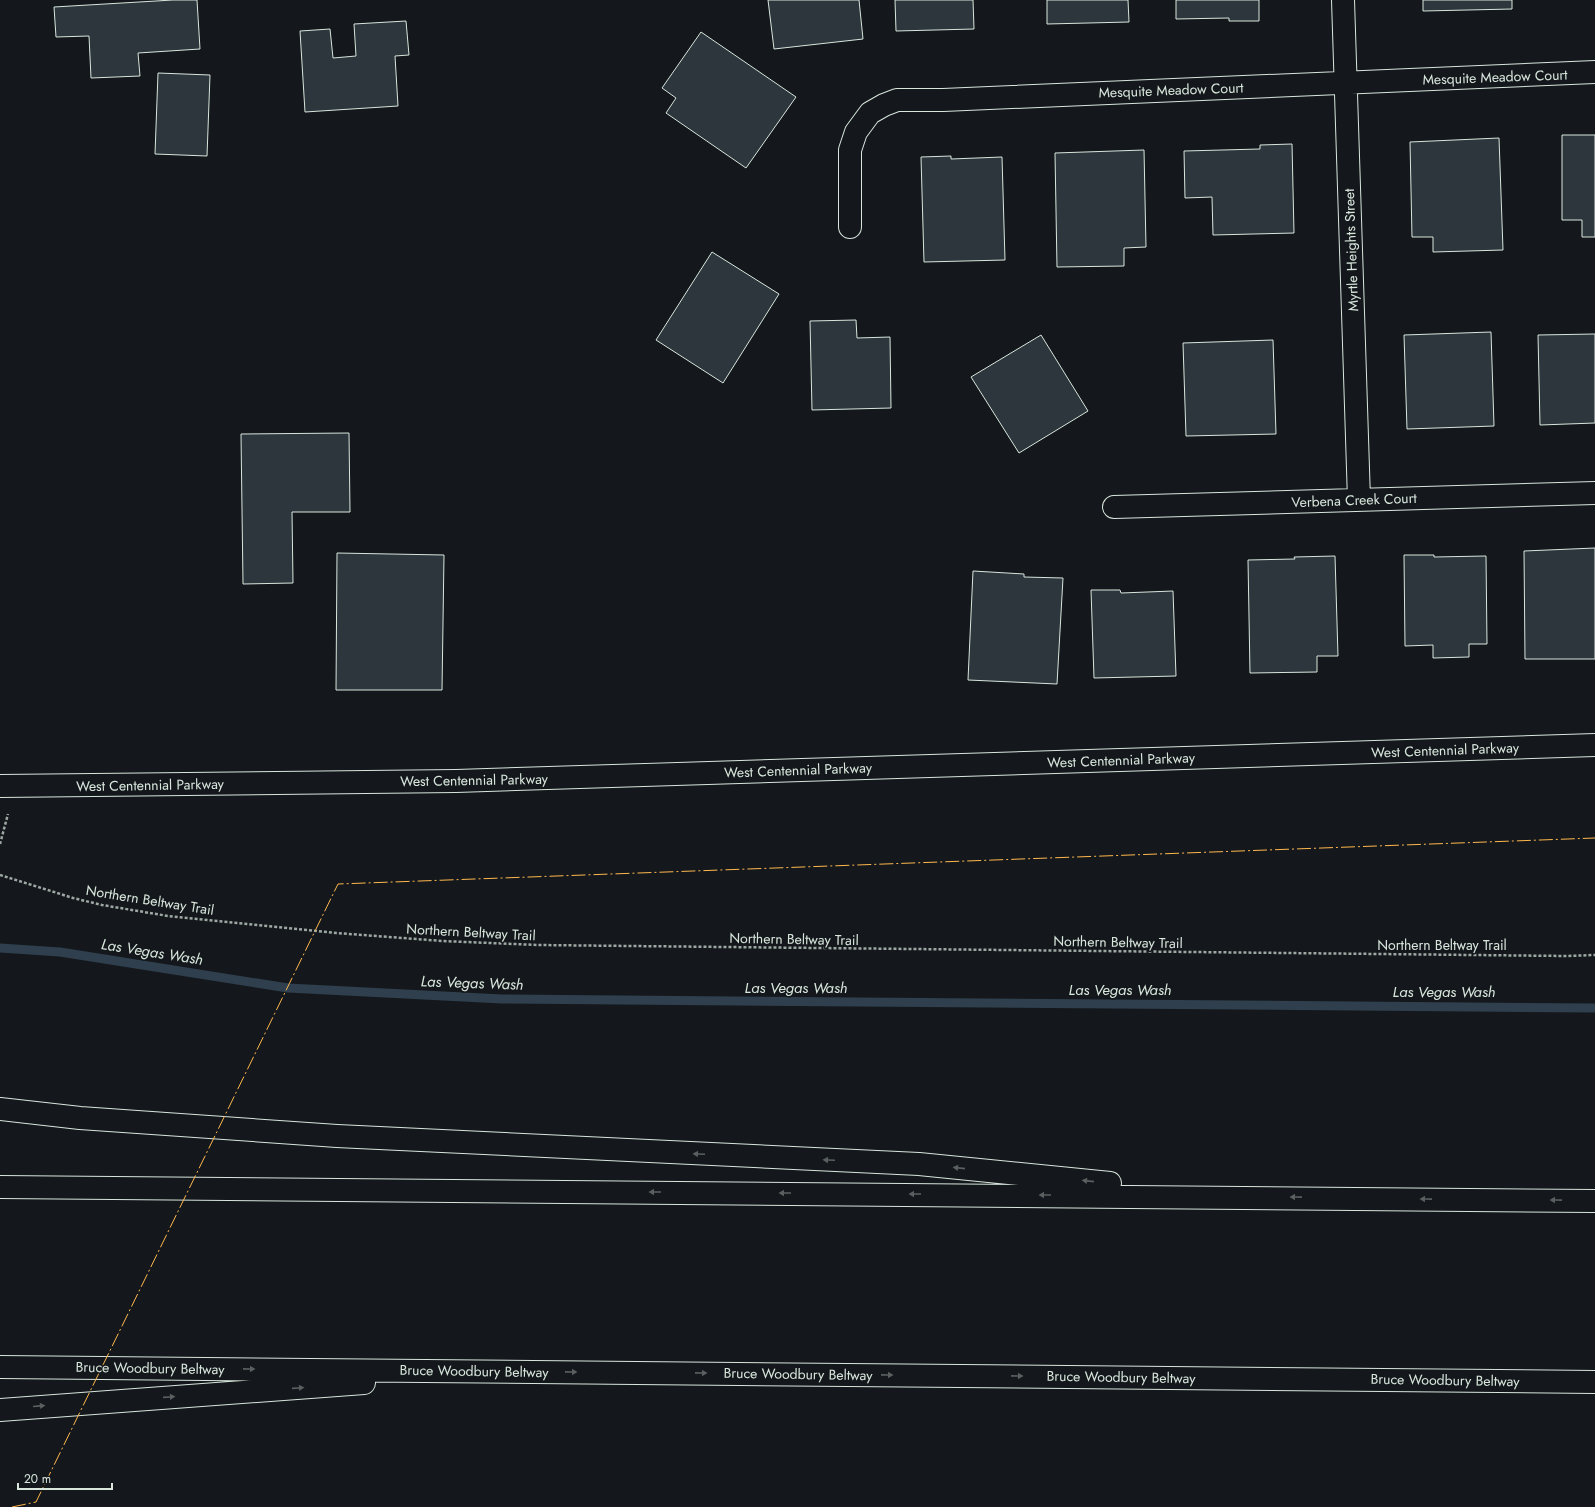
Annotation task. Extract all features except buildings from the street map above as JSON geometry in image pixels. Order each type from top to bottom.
[{"type":"main road","name":"Myrtle Heights Street","points":[[1343,0],[1359,500]]},
{"type":"main road","name":"Mesquite Meadow Court","points":[[850,227],[850,150],[856,132],[870,113],[884,104],[897,100],[943,100],[1595,72]]},
{"type":"main road","name":"Verbena Creek Court","points":[[1114,507],[1595,493]]},
{"type":"main road","name":"West Centennial Parkway","points":[[0,786],[456,781],[1595,745]]},
{"type":"main road","points":[[0,1109],[80,1118],[337,1136],[919,1164],[1252,1197]]},
{"type":"main road","points":[[0,1187],[1595,1201]]},
{"type":"main road","name":"Bruce Woodbury Beltway","points":[[0,1367],[1595,1382]]},
{"type":"main road","points":[[0,1410],[532,1372]]},
{"type":"path","name":"Northern Beltway Trail","points":[[0,875],[72,898],[160,914],[328,932],[442,941],[538,945],[717,948],[1566,956],[1595,955]]},
{"type":"waterway","name":"Las Vegas Wash","points":[[0,948],[60,952],[288,988],[502,999],[1595,1008]]},
{"type":"power","points":[[12,1507],[36,1502],[338,884],[1595,838]]}]
